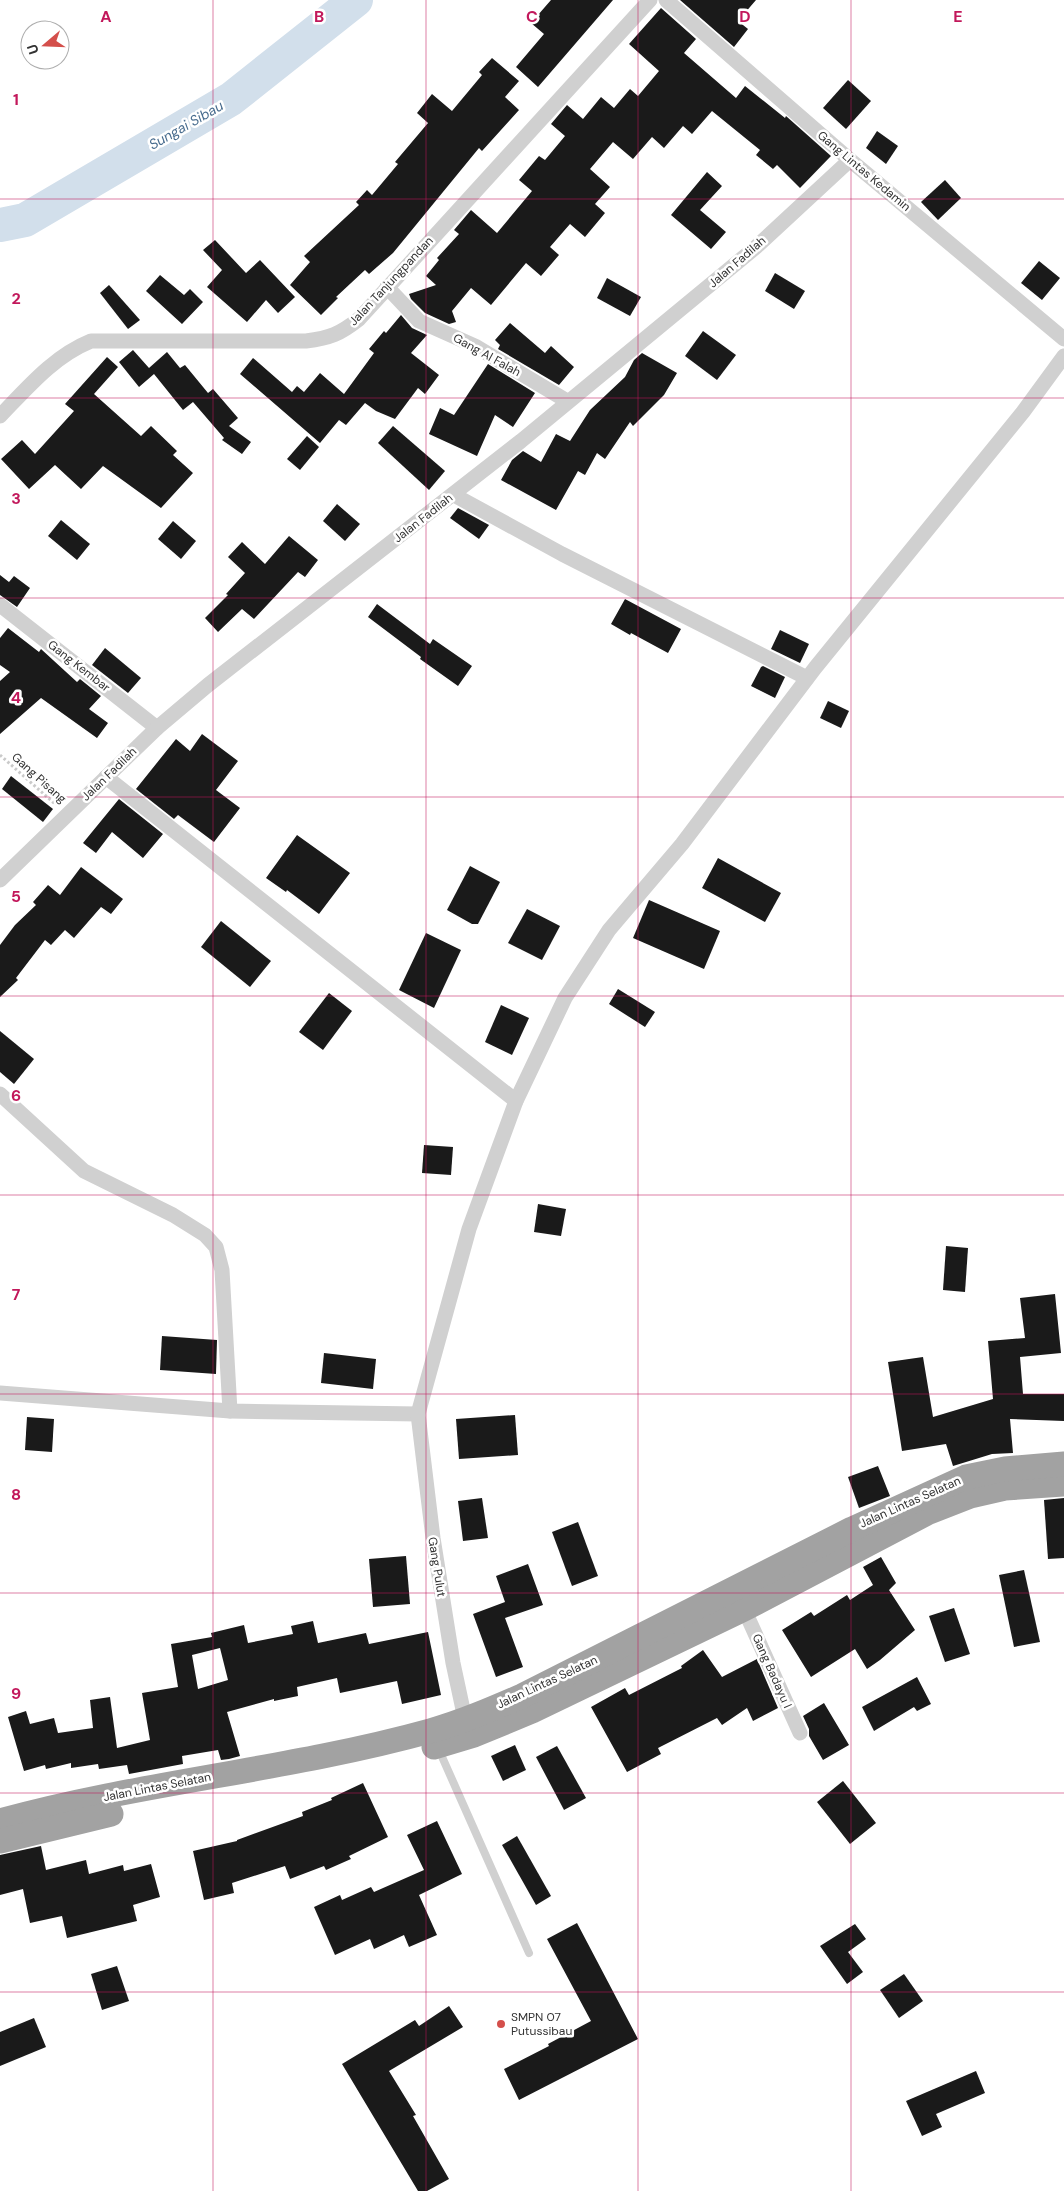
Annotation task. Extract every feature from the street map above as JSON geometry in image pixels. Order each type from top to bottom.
[{"type":"highway","name":"Jalan Lintas Selatan","points":[[0,1821],[83,1810],[365,1763],[474,1735],[532,1711],[852,1529],[966,1476],[1005,1468],[1064,1464]]},
{"type":"highway","name":"Jalan Lintas Selatan","points":[[0,1841],[83,1810],[359,1748],[466,1719],[744,1609],[861,1546],[937,1509],[970,1496],[1005,1488],[1064,1484]]},
{"type":"street","name":"Jalan Tanjungpandan","points":[[0,416],[53,362],[74,348],[91,341],[306,341],[330,338],[344,331],[359,319],[650,0]]},
{"type":"street","name":"Gang Lintas Kedamin","points":[[666,0],[850,160],[1064,339]]},
{"type":"street","name":"Jalan Fadilah","points":[[0,880],[157,728],[208,685],[454,495],[756,247],[850,160]]},
{"type":"street","name":"Gang Al Falah","points":[[387,287],[419,321],[475,346],[567,401]]},
{"type":"street","points":[[0,1393],[230,1411],[418,1414],[469,1229],[516,1101],[564,998],[609,930],[682,844],[807,678],[1022,412],[1064,356]]},
{"type":"street","points":[[454,495],[562,554],[807,678]]},
{"type":"street","name":"Gang Kembar","points":[[0,604],[157,728]]},
{"type":"street","points":[[106,777],[516,1101]]},
{"type":"street","points":[[0,1094],[84,1171],[174,1215],[205,1235],[216,1247],[222,1270],[230,1411]]},
{"type":"street","name":"Gang Pulut","points":[[418,1414],[432,1538],[453,1663],[466,1719]]},
{"type":"street","name":"Gang Badayu I","points":[[744,1609],[800,1733]]},
{"type":"lane","points":[[437,1746],[529,1953]]},
{"type":"path","name":"Gang Pisang","points":[[0,755],[67,814]]},
{"type":"building","points":[[551,0],[613,0],[538,87],[516,67],[544,34],[531,23]]},
{"type":"building","points":[[680,0],[756,0],[738,21],[748,29],[734,47]]},
{"type":"building","points":[[661,8],[696,39],[684,53],[736,98],[745,86],[785,118],[786,116],[831,156],[800,188],[777,165],[773,169],[756,155],[760,150],[712,111],[692,134],[683,126],[664,148],[652,137],[633,159],[613,142],[590,169],[610,187],[595,204],[605,213],[585,237],[570,224],[550,247],[559,255],[541,276],[526,263],[491,305],[471,288],[452,311],[456,322],[449,324],[425,313],[411,299],[409,294],[436,285],[426,276],[439,260],[437,258],[459,234],[454,230],[471,210],[497,233],[532,191],[519,180],[539,156],[545,160],[565,136],[551,124],[567,105],[583,119],[601,97],[614,108],[630,89],[638,96],[659,71],[629,44]]},
{"type":"building","points":[[492,58],[519,81],[505,97],[519,110],[482,151],[479,148],[393,253],[369,274],[365,270],[336,297],[338,298],[321,315],[290,285],[310,262],[304,256],[359,205],[356,202],[367,190],[372,195],[398,164],[395,162],[428,123],[417,113],[432,94],[452,111],[482,75],[479,72]]},
{"type":"building","points":[[848,80],[871,101],[846,129],[823,108]]},
{"type":"building","points":[[877,131],[898,146],[886,164],[866,148]]},
{"type":"building","points":[[707,172],[722,186],[700,210],[726,232],[711,249],[671,215]]},
{"type":"building","points":[[945,180],[961,198],[938,220],[921,202]]},
{"type":"building","points":[[215,240],[246,273],[260,260],[295,297],[278,313],[266,300],[247,322],[207,287],[222,270],[203,250]]},
{"type":"building","points":[[1039,261],[1060,278],[1042,300],[1021,283]]},
{"type":"building","points":[[775,273],[805,291],[794,309],[765,291]]},
{"type":"building","points":[[160,275],[184,295],[190,289],[203,302],[182,324],[146,291]]},
{"type":"building","points":[[607,278],[641,297],[630,316],[597,298]]},
{"type":"building","points":[[109,285],[140,320],[128,329],[100,293]]},
{"type":"building","points":[[401,315],[412,328],[427,335],[411,353],[439,375],[425,394],[418,388],[395,419],[376,411],[365,403],[346,425],[339,420],[320,443],[240,374],[253,358],[292,392],[297,386],[304,392],[320,373],[344,394],[374,353],[369,349]]},
{"type":"building","points":[[510,323],[545,353],[551,346],[574,367],[559,385],[498,349],[500,345],[495,340]]},
{"type":"building","points":[[703,331],[736,355],[717,380],[685,356]]},
{"type":"building","points":[[133,350],[149,368],[167,352],[180,368],[185,365],[208,393],[213,389],[238,418],[229,426],[251,442],[242,454],[222,440],[224,438],[193,402],[183,410],[154,374],[139,387],[119,362]]},
{"type":"building","points":[[642,353],[677,373],[664,395],[633,426],[630,422],[605,459],[597,453],[585,475],[578,471],[556,510],[501,480],[512,460],[523,451],[541,462],[556,434],[570,441],[590,410],[625,377],[634,360]]},
{"type":"building","points":[[107,357],[118,367],[94,394],[141,436],[151,426],[177,451],[173,455],[193,473],[161,508],[103,466],[81,489],[55,465],[29,489],[1,459],[22,440],[35,454],[74,411],[65,404]]},
{"type":"building","points":[[488,364],[535,393],[513,427],[495,415],[477,456],[429,434],[440,408],[454,415]]},
{"type":"building","points":[[393,426],[445,471],[429,490],[378,443]]},
{"type":"building","points":[[307,436],[319,447],[300,470],[287,459]]},
{"type":"building","points":[[337,504],[360,524],[345,541],[323,521]]},
{"type":"building","points":[[458,508],[489,525],[479,539],[450,518]]},
{"type":"building","points":[[61,520],[90,544],[77,560],[48,536]]},
{"type":"building","points":[[173,521],[196,541],[181,559],[158,539]]},
{"type":"building","points":[[289,536],[318,560],[305,577],[298,572],[254,619],[242,609],[218,632],[205,618],[228,595],[226,594],[245,573],[228,557],[242,542],[265,564]]},
{"type":"building","points":[[0,575],[9,582],[14,576],[30,588],[17,607],[0,595]]},
{"type":"building","points":[[625,599],[681,629],[668,653],[611,624]]},
{"type":"building","points":[[377,604],[430,644],[433,639],[472,666],[458,686],[420,659],[421,657],[368,617]]},
{"type":"building","points":[[8,628],[39,652],[41,649],[77,682],[80,679],[101,696],[89,709],[108,723],[97,738],[41,698],[0,734],[0,681],[10,672],[0,665],[0,638]]},
{"type":"building","points":[[780,630],[809,644],[800,663],[771,649]]},
{"type":"building","points":[[105,648],[141,678],[128,693],[92,665]]},
{"type":"building","points":[[763,666],[785,677],[775,698],[751,686]]},
{"type":"building","points":[[828,701],[849,711],[841,728],[820,718]]},
{"type":"building","points":[[202,734],[238,761],[216,790],[240,808],[214,842],[178,815],[174,819],[136,789],[176,739],[190,751]]},
{"type":"building","points":[[11,776],[53,809],[43,822],[2,789]]},
{"type":"building","points":[[119,799],[163,834],[143,858],[112,832],[96,853],[83,843]]},
{"type":"building","points":[[297,835],[350,873],[319,914],[287,890],[286,892],[266,878]]},
{"type":"building","points":[[718,858],[781,893],[765,922],[702,888]]},
{"type":"building","points":[[470,866],[500,882],[478,924],[472,924],[447,910]]},
{"type":"building","points":[[81,867],[123,899],[111,914],[101,907],[74,938],[65,930],[51,945],[45,940],[16,978],[18,980],[0,997],[0,945],[15,925],[36,905],[33,902],[48,885],[60,895]]},
{"type":"building","points":[[649,900],[720,931],[704,969],[633,938]]},
{"type":"building","points":[[527,909],[560,926],[542,960],[508,943]]},
{"type":"building","points":[[221,921],[271,961],[250,987],[201,947]]},
{"type":"building","points":[[426,933],[461,950],[434,1008],[399,990]]},
{"type":"building","points":[[618,989],[655,1012],[645,1027],[609,1004]]},
{"type":"building","points":[[329,993],[352,1011],[323,1050],[299,1032]]},
{"type":"building","points":[[501,1005],[529,1018],[512,1055],[485,1042]]},
{"type":"building","points":[[0,1031],[34,1059],[14,1084],[0,1072]]},
{"type":"building","points":[[424,1145],[453,1147],[451,1175],[422,1173]]},
{"type":"building","points":[[538,1204],[566,1209],[561,1236],[534,1232]]},
{"type":"building","points":[[946,1246],[968,1248],[965,1292],[943,1290]]},
{"type":"building","points":[[1055,1294],[1061,1353],[1020,1357],[1023,1394],[1064,1394],[1064,1421],[1010,1419],[1013,1453],[992,1454],[953,1466],[946,1444],[902,1451],[888,1362],[923,1357],[933,1417],[993,1399],[988,1341],[1025,1338],[1020,1298]]},
{"type":"building","points":[[162,1336],[217,1340],[216,1374],[160,1370]]},
{"type":"building","points":[[324,1353],[376,1359],[373,1389],[321,1383]]},
{"type":"building","points":[[515,1415],[518,1455],[459,1459],[456,1419]]},
{"type":"building","points":[[27,1417],[54,1419],[52,1452],[25,1450]]},
{"type":"building","points":[[878,1466],[890,1496],[859,1508],[848,1477]]},
{"type":"building","points":[[482,1498],[488,1538],[463,1541],[458,1501]]},
{"type":"building","points":[[1064,1498],[1064,1558],[1048,1559],[1044,1500]]},
{"type":"building","points":[[578,1522],[598,1576],[572,1586],[552,1532]]},
{"type":"building","points":[[406,1556],[410,1604],[373,1607],[369,1559]]},
{"type":"building","points":[[881,1557],[896,1583],[889,1590],[915,1630],[867,1669],[855,1649],[811,1677],[782,1630],[811,1612],[814,1616],[847,1595],[850,1600],[873,1585],[863,1567]]},
{"type":"building","points":[[528,1564],[543,1605],[505,1618],[523,1667],[496,1677],[473,1614],[505,1602],[496,1576]]},
{"type":"building","points":[[1024,1570],[1040,1642],[1014,1647],[999,1575]]},
{"type":"building","points":[[954,1608],[970,1654],[945,1662],[929,1616]]},
{"type":"building","points":[[313,1621],[318,1643],[366,1633],[369,1644],[428,1632],[441,1695],[402,1704],[397,1681],[340,1693],[337,1678],[297,1687],[298,1696],[274,1701],[274,1699],[227,1712],[240,1756],[221,1760],[218,1750],[182,1756],[183,1764],[129,1774],[127,1765],[99,1769],[98,1764],[71,1768],[71,1763],[46,1769],[45,1765],[24,1771],[8,1717],[26,1711],[30,1724],[54,1718],[58,1733],[93,1728],[90,1700],[110,1697],[117,1748],[150,1740],[142,1693],[178,1687],[171,1644],[212,1637],[211,1633],[244,1625],[248,1643],[293,1634],[291,1626]],"holes":[[[220,1648],[228,1680],[198,1689],[192,1655]]]},
{"type":"building","points":[[703,1650],[722,1677],[757,1659],[778,1708],[753,1721],[747,1708],[722,1725],[717,1718],[658,1748],[661,1754],[627,1772],[591,1707],[625,1688],[629,1695],[682,1668],[681,1666]]},
{"type":"building","points":[[917,1677],[931,1704],[917,1711],[914,1707],[874,1731],[862,1707]]},
{"type":"building","points":[[824,1703],[849,1745],[823,1760],[809,1736],[809,1729],[803,1716]]},
{"type":"building","points":[[515,1745],[526,1770],[503,1781],[491,1756]]},
{"type":"building","points":[[557,1746],[586,1798],[564,1810],[536,1757]]},
{"type":"building","points":[[843,1781],[876,1823],[850,1844],[817,1802]]},
{"type":"building","points":[[363,1783],[388,1837],[349,1856],[351,1859],[326,1870],[324,1866],[290,1879],[285,1866],[232,1883],[234,1893],[204,1900],[193,1851],[237,1841],[303,1816],[302,1812],[332,1800],[331,1798]]},
{"type":"building","points":[[437,1821],[462,1874],[419,1895],[437,1935],[409,1947],[404,1935],[374,1949],[370,1939],[335,1955],[314,1907],[340,1895],[342,1900],[371,1887],[374,1892],[424,1870],[407,1835]]},
{"type":"building","points":[[517,1836],[551,1896],[536,1905],[502,1845]]},
{"type":"building","points":[[41,1846],[46,1870],[86,1860],[89,1874],[123,1865],[124,1871],[151,1864],[160,1897],[133,1905],[137,1921],[67,1938],[62,1916],[30,1923],[23,1889],[0,1895],[0,1855]]},
{"type":"building","points":[[577,1923],[638,2039],[519,2100],[504,2069],[549,2046],[548,2044],[591,2021],[547,1939]]},
{"type":"building","points":[[855,1924],[866,1939],[848,1952],[863,1972],[847,1984],[820,1946]]},
{"type":"building","points":[[117,1966],[129,2001],[102,2010],[91,1974]]},
{"type":"building","points":[[904,1974],[923,2001],[899,2018],[880,1990]]},
{"type":"building","points":[[449,2006],[463,2027],[389,2071],[416,2115],[413,2116],[449,2179],[427,2191],[418,2191],[342,2064],[415,2020],[419,2026]]},
{"type":"building","points":[[34,2018],[46,2047],[0,2066],[0,2032]]},
{"type":"building","points":[[976,2071],[985,2093],[936,2114],[942,2127],[922,2136],[906,2101]]},
{"type":"waterway","name":"Sungai Sibau","points":[[0,225],[25,220],[231,99],[356,0]]},
{"type":"place","name":"SMPN 07 Putussibau","points":[[501,2024]]}]
